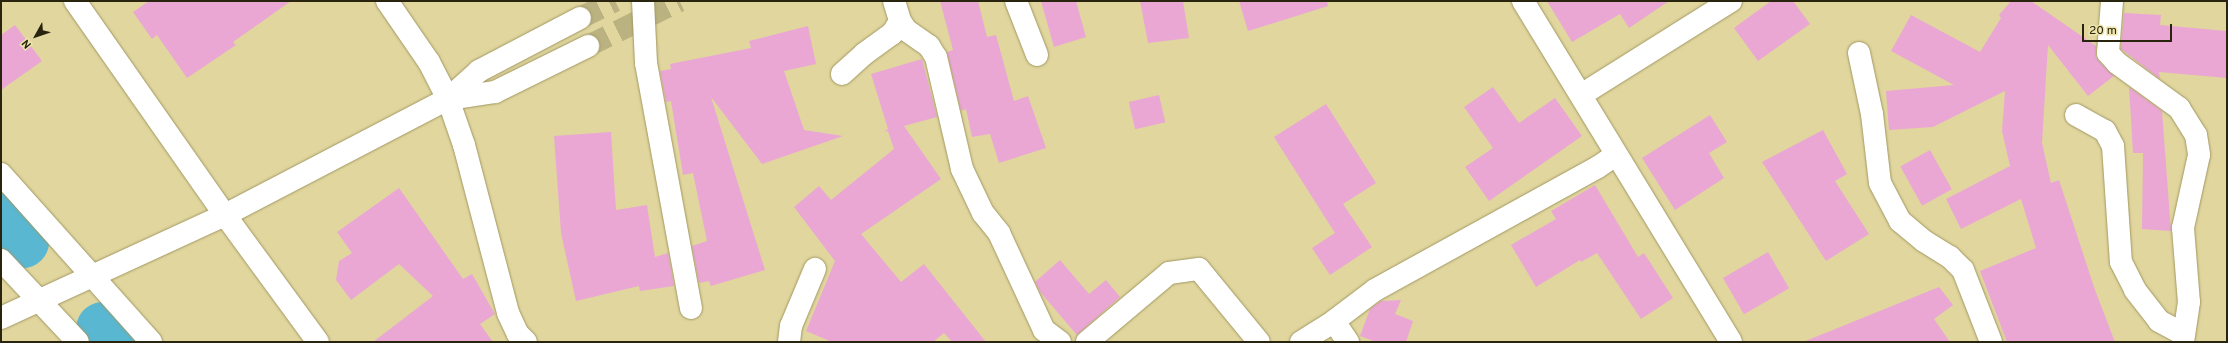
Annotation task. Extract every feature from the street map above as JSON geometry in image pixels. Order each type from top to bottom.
[{"type":"street","points":[[75,1],[225,215],[318,342]]},
{"type":"street","points":[[387,1],[429,62],[448,99],[464,145],[508,313],[518,334],[526,342]]},
{"type":"street","points":[[643,1],[646,63],[691,308]]},
{"type":"street","points":[[1016,1],[1037,55]]},
{"type":"street","points":[[1523,1],[1731,342]]},
{"type":"street","points":[[1581,95],[1731,1]]},
{"type":"street","points":[[2076,114],[2105,131],[2113,146],[2121,262],[2135,290],[2159,321],[2183,338],[2189,302],[2183,228],[2199,156],[2196,135],[2180,108],[2117,63],[2108,53],[2112,1]]},
{"type":"street","points":[[842,74],[864,54],[892,34],[898,11]]},
{"type":"street","points":[[898,11],[906,30],[930,46],[936,57],[962,169],[983,214],[999,233],[1044,330],[1060,342]]},
{"type":"street","points":[[1,318],[225,215],[448,99],[479,70],[580,18]]},
{"type":"street","points":[[448,99],[495,92],[588,46]]},
{"type":"street","points":[[1858,53],[1872,114],[1880,182],[1900,221],[1924,241],[1950,257],[1963,270],[1991,342]]},
{"type":"street","points":[[1301,342],[1334,321],[1375,290],[1598,167],[1616,155]]},
{"type":"street","points":[[1,174],[152,342]]},
{"type":"street","points":[[1,260],[78,342]]},
{"type":"street","points":[[789,342],[791,326],[815,269]]},
{"type":"street","points":[[1087,342],[1169,273],[1199,269],[1259,342]]},
{"type":"street","points":[[1334,321],[1348,342]]},
{"type":"building","points":[[149,1],[291,1],[233,42],[236,45],[187,78],[157,35],[152,39],[133,12]]},
{"type":"building","points":[[940,1],[978,1],[987,37],[996,35],[1014,101],[1028,96],[1046,148],[999,163],[990,134],[972,137],[966,109],[961,111],[947,52],[953,50]]},
{"type":"building","points":[[1041,1],[1076,1],[1086,37],[1054,47]]},
{"type":"building","points":[[1140,1],[1183,1],[1189,38],[1148,43]]},
{"type":"building","points":[[1239,1],[1327,1],[1328,6],[1248,31]]},
{"type":"building","points":[[1547,1],[1669,1],[1629,28],[1620,14],[1572,42]]},
{"type":"building","points":[[1771,1],[1793,1],[1810,24],[1758,61],[1734,28]]},
{"type":"building","points":[[2011,1],[2031,1],[2096,46],[2096,57],[2114,76],[2088,96],[2048,45],[2042,143],[2051,183],[2059,180],[2095,290],[2115,342],[2007,342],[1980,271],[2036,248],[2021,199],[1961,229],[1946,199],[2010,166],[2002,131],[2005,91],[1933,127],[1889,130],[1886,91],[1954,85],[1891,51],[1911,15],[1980,52],[2001,18],[1999,15]]},
{"type":"building","points":[[2124,13],[2161,15],[2160,25],[2227,31],[2227,78],[2159,72],[2160,79],[2121,49]]},
{"type":"building","points":[[15,25],[42,61],[1,90],[1,35]]},
{"type":"building","points":[[808,26],[816,64],[784,71],[804,130],[843,136],[762,164],[711,97],[765,270],[711,286],[709,281],[699,283],[692,246],[707,241],[693,173],[683,175],[671,101],[666,102],[660,71],[671,69],[670,64],[751,48],[749,41]]},
{"type":"building","points":[[922,59],[937,117],[904,126],[941,179],[861,234],[901,282],[924,264],[986,342],[952,342],[944,333],[933,342],[832,342],[806,331],[835,261],[794,207],[819,186],[831,200],[894,149],[888,131],[884,132],[888,129],[871,74]]},
{"type":"building","points":[[1493,87],[1519,123],[1555,98],[1582,136],[1489,201],[1465,167],[1493,148],[1464,107]]},
{"type":"building","points":[[2129,87],[2162,111],[2171,231],[2142,229],[2143,153],[2133,153]]},
{"type":"building","points":[[1159,95],[1165,122],[1135,129],[1129,102]]},
{"type":"building","points":[[1326,104],[1376,183],[1343,204],[1372,247],[1330,275],[1312,248],[1335,233],[1274,137]]},
{"type":"building","points":[[1710,115],[1727,142],[1709,153],[1724,178],[1675,210],[1642,158]]},
{"type":"building","points":[[1823,130],[1847,174],[1835,181],[1869,234],[1826,261],[1762,162]]},
{"type":"building","points":[[611,132],[616,210],[647,205],[655,257],[668,253],[674,286],[640,291],[639,286],[576,301],[561,233],[554,136]]},
{"type":"building","points":[[1930,150],[1952,189],[1922,206],[1900,166]]},
{"type":"building","points":[[1595,185],[1638,257],[1644,253],[1673,298],[1641,319],[1597,253],[1581,262],[1580,260],[1536,287],[1511,245],[1556,219],[1551,211]]},
{"type":"building","points":[[399,188],[463,279],[472,274],[495,314],[480,324],[493,342],[373,342],[433,296],[399,264],[351,300],[336,280],[339,261],[352,253],[337,232]]},
{"type":"building","points":[[1768,252],[1789,288],[1744,314],[1723,278]]},
{"type":"building","points":[[1060,260],[1089,294],[1106,280],[1120,297],[1077,335],[1041,293],[1035,282]]},
{"type":"building","points":[[1939,287],[1953,305],[1934,319],[1950,342],[1803,342]]},
{"type":"building","points":[[1401,300],[1395,314],[1413,321],[1406,342],[1376,342],[1360,336],[1370,309],[1381,301]]},
{"type":"waterway","points":[[1,220],[22,241]]},
{"type":"waterway","points":[[103,329],[114,342]]},
{"type":"tunnel","points":[[580,18],[615,1]]},
{"type":"tunnel","points":[[588,46],[679,1]]}]
